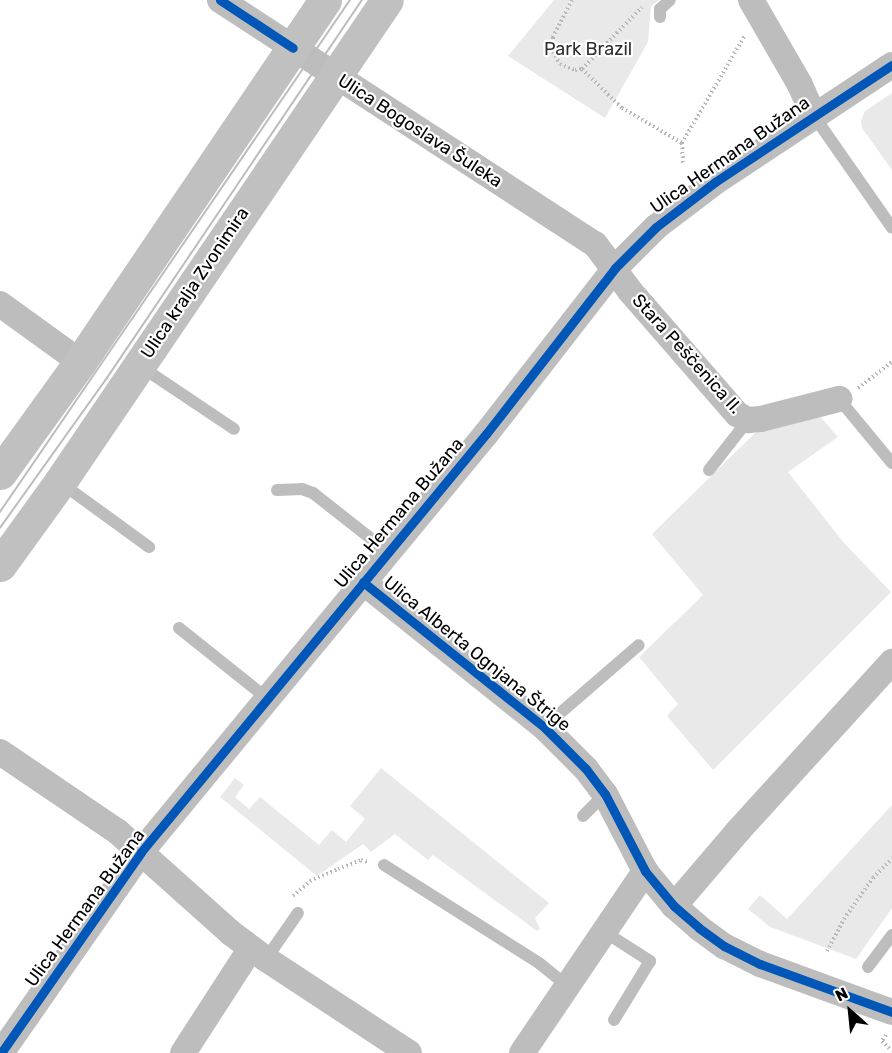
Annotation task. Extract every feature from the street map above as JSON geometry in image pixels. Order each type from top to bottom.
[{"type":"main road","points":[[0,473],[80,362],[325,0]]},
{"type":"main road","name":"Ulica kralja Zvonimira","points":[[0,565],[60,482],[337,77],[387,0]]},
{"type":"street","name":"Ulica Bogoslava Šuleka","points":[[219,0],[595,244],[615,268]]},
{"type":"street","name":"Ulica Hermana Bužana","points":[[751,0],[800,85],[814,116]]},
{"type":"street","name":"Ulica Hermana Bužana","points":[[1,1053],[141,852],[486,434],[615,268],[656,227],[715,182],[892,65]]},
{"type":"street","name":"Stara Peščenica II.","points":[[615,268],[630,291],[737,414],[748,420],[839,399]]},
{"type":"street","points":[[0,304],[80,362]]},
{"type":"street","name":"Ulica Alberta Ognjana Štrige","points":[[363,582],[543,727],[586,769],[604,794],[645,871],[674,906],[724,946],[760,964],[892,1012]]},
{"type":"street","points":[[674,906],[738,831],[892,662]]},
{"type":"street","points":[[0,752],[118,832],[141,852]]},
{"type":"street","name":"Ulica Hermana Bužana","points":[[141,852],[259,953],[409,1053]]},
{"type":"street","points":[[522,1053],[645,871]]},
{"type":"street","points":[[183,1053],[259,953]]},
{"type":"lane","points":[[660,17],[660,9],[670,0]]},
{"type":"lane","points":[[814,116],[892,228]]},
{"type":"lane","points":[[139,366],[234,429]]},
{"type":"lane","points":[[839,399],[892,463]]},
{"type":"lane","points":[[709,470],[748,420]]},
{"type":"lane","points":[[60,482],[149,547]]},
{"type":"lane","points":[[277,490],[302,489],[313,493],[388,552]]},
{"type":"lane","points":[[179,628],[268,699]]},
{"type":"lane","points":[[543,727],[639,645]]},
{"type":"lane","points":[[583,816],[604,794]]},
{"type":"lane","points":[[384,865],[539,963],[567,986]]},
{"type":"lane","points":[[259,953],[298,913]]},
{"type":"lane","points":[[603,931],[650,961],[614,1020]]},
{"type":"lane","points":[[868,967],[892,935]]},
{"type":"path","points":[[572,0],[553,37],[553,52],[560,64],[575,70],[582,69],[644,4]]},
{"type":"path","points":[[683,163],[682,143],[746,32]]},
{"type":"path","points":[[582,69],[622,108],[682,143]]},
{"type":"path","points":[[839,399],[892,362]]},
{"type":"path","points":[[827,951],[850,911],[873,878],[892,858]]},
{"type":"path","points":[[287,904],[297,890],[338,869],[361,860],[384,865]]},
{"type":"path","points":[[892,1027],[882,1041],[892,1051]]},
{"type":"green space","name":"Park Brazil","points":[[554,0],[659,0],[651,6],[648,42],[605,118],[508,56]]},
{"type":"green space","points":[[892,93],[892,170],[862,128],[861,121],[865,111]]},
{"type":"green space","points":[[819,415],[838,437],[788,472],[844,543],[891,592],[713,770],[667,716],[678,704],[639,657],[703,595],[652,534],[755,433],[777,421]]},
{"type":"green space","points":[[381,768],[549,903],[535,918],[540,929],[537,931],[433,855],[428,860],[395,834],[371,852],[363,844],[317,876],[220,797],[235,778],[244,785],[235,797],[249,809],[260,797],[319,845],[332,830],[346,842],[365,819],[350,806]]},
{"type":"green space","points":[[892,805],[892,908],[856,959],[770,927],[748,909],[760,895],[787,919]]},
{"type":"tram line","points":[[0,512],[350,0]]},
{"type":"tram line","points":[[0,528],[107,378],[362,0]]},
{"type":"cycle path","points":[[220,0],[293,48]]},
{"type":"cycle path","points":[[1,1053],[141,852],[486,434],[615,268],[656,227],[715,182],[892,65]]},
{"type":"cycle path","points":[[363,582],[544,727],[586,769],[605,794],[645,871],[674,906],[699,928],[724,946],[760,964],[892,1012]]}]
